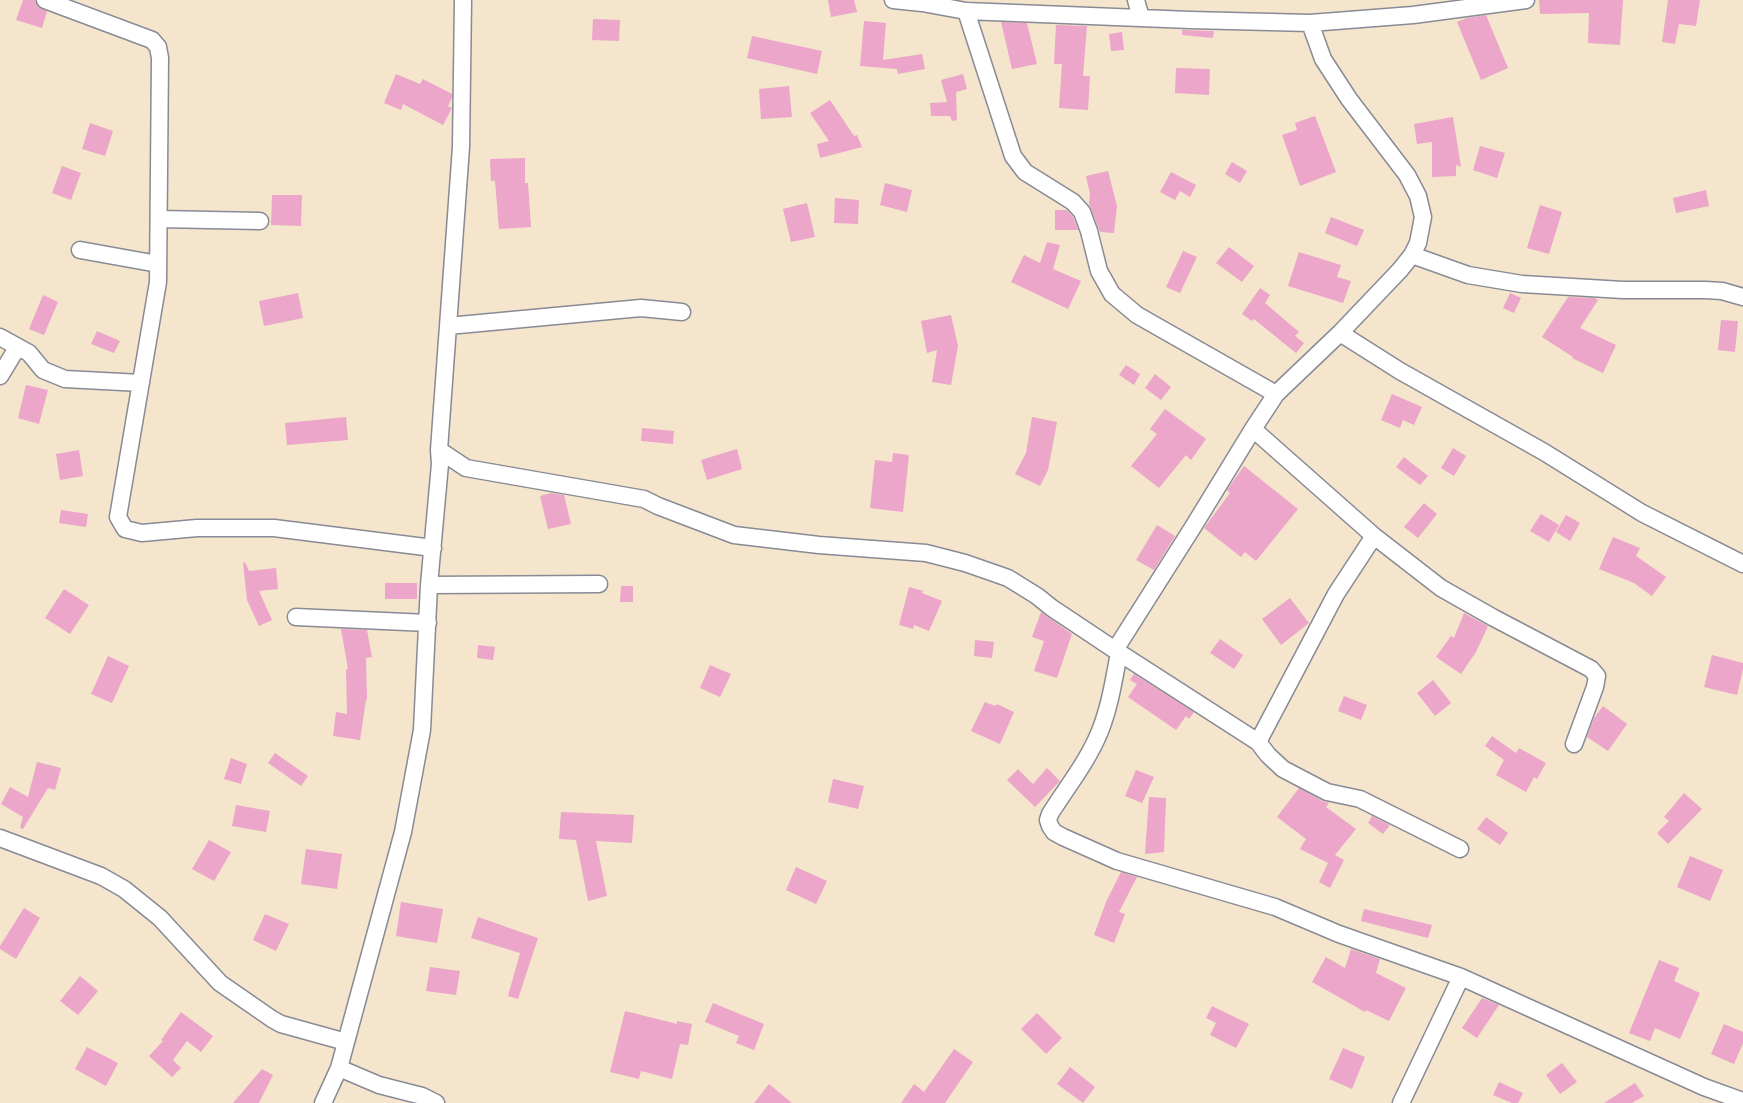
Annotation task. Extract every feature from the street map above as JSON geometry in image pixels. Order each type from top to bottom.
[{"type":"street","points":[[45,0],[152,40],[158,47],[160,58],[158,282],[118,517],[125,529],[142,533],[197,528],[274,528],[433,548]]},
{"type":"street","points":[[323,1103],[339,1068],[403,832],[422,730],[439,450],[461,147],[463,0]]},
{"type":"street","points":[[893,0],[966,11],[1310,23],[1412,7],[1526,0]]},
{"type":"street","points":[[1136,0],[1141,18]]},
{"type":"street","points":[[966,11],[1013,156],[1025,172],[1073,202],[1082,212],[1099,271],[1112,294],[1137,315],[1276,394]]},
{"type":"street","points":[[1310,23],[1323,58],[1349,99],[1407,175],[1418,196],[1423,217],[1418,243],[1412,255],[1400,270],[1340,333],[1276,394],[1253,429],[1117,651],[1109,702],[1099,733],[1084,762],[1050,814],[1048,820],[1050,826],[1054,832],[1063,837],[1116,861],[1275,907],[1339,934],[1461,977],[1704,1087],[1743,1101]]},
{"type":"street","points":[[158,219],[260,221]]},
{"type":"street","points":[[80,250],[158,264]]},
{"type":"street","points":[[1412,255],[1468,275],[1522,284],[1623,290],[1706,290],[1722,291],[1743,297]]},
{"type":"street","points":[[448,326],[641,308],[682,312]]},
{"type":"street","points":[[1340,333],[1400,371],[1544,452],[1642,514],[1743,564]]},
{"type":"street","points":[[0,337],[29,354],[43,370],[65,379],[141,383]]},
{"type":"street","points":[[0,376],[17,348]]},
{"type":"street","points":[[1253,429],[1374,536],[1441,588],[1591,669],[1597,676],[1595,687],[1574,744]]},
{"type":"street","points":[[439,450],[466,468],[644,499],[734,535],[818,545],[917,552],[948,558],[1008,578],[1258,742],[1283,769],[1327,792],[1360,798],[1460,849]]},
{"type":"street","points":[[438,482],[466,468]]},
{"type":"street","points":[[1258,742],[1336,594],[1374,536]]},
{"type":"street","points":[[430,585],[599,584]]},
{"type":"street","points":[[296,617],[428,623]]},
{"type":"street","points":[[0,838],[101,876],[124,889],[160,918],[220,983],[264,1014],[281,1024],[346,1042]]},
{"type":"street","points":[[1401,1103],[1461,977]]},
{"type":"street","points":[[339,1068],[379,1085],[422,1096],[436,1103]]},
{"type":"building","points":[[23,0],[35,0],[38,7],[47,11],[42,28],[16,20]]},
{"type":"building","points":[[828,0],[854,0],[857,12],[831,17]]},
{"type":"building","points":[[1539,0],[1623,0],[1620,45],[1588,43],[1589,13],[1540,14]]},
{"type":"building","points":[[1668,0],[1700,0],[1696,26],[1679,24],[1675,44],[1662,42]]},
{"type":"building","points":[[1486,15],[1508,68],[1481,80],[1457,22],[1467,18]]},
{"type":"building","points":[[593,19],[620,20],[619,41],[592,40]]},
{"type":"building","points":[[864,21],[886,23],[883,60],[922,54],[925,69],[898,74],[897,69],[860,66]]},
{"type":"building","points":[[1001,22],[1027,23],[1037,64],[1012,69]]},
{"type":"building","points":[[1056,25],[1087,26],[1083,76],[1090,76],[1088,110],[1059,108],[1062,64],[1054,64]]},
{"type":"building","points":[[1182,30],[1214,31],[1213,38],[1182,35]]},
{"type":"building","points":[[1122,32],[1124,50],[1111,51],[1109,34]]},
{"type":"building","points":[[752,36],[822,51],[817,74],[747,58]]},
{"type":"building","points":[[1176,68],[1210,69],[1209,95],[1175,93]]},
{"type":"building","points":[[396,74],[420,84],[423,79],[452,94],[448,106],[452,108],[443,125],[403,104],[401,110],[384,103]]},
{"type":"building","points":[[963,74],[967,89],[956,92],[957,120],[952,121],[950,116],[931,116],[930,103],[947,102],[941,80]]},
{"type":"building","points":[[789,86],[792,117],[761,119],[759,89]]},
{"type":"building","points":[[830,100],[854,136],[857,135],[862,147],[820,158],[817,144],[829,141],[810,113]]},
{"type":"building","points":[[1315,116],[1336,172],[1300,186],[1282,135],[1297,130],[1295,123]]},
{"type":"building","points":[[1453,117],[1461,167],[1456,165],[1456,176],[1432,177],[1432,142],[1417,144],[1414,124]]},
{"type":"building","points":[[90,123],[113,131],[105,156],[82,149]]},
{"type":"building","points":[[1480,146],[1505,153],[1497,178],[1473,170]]},
{"type":"building","points":[[525,158],[525,183],[528,183],[531,227],[499,229],[495,181],[491,181],[490,159]]},
{"type":"building","points":[[1232,162],[1247,171],[1240,183],[1225,174]]},
{"type":"building","points":[[62,166],[81,173],[71,200],[52,193]]},
{"type":"building","points":[[1108,171],[1117,206],[1114,233],[1100,232],[1089,204],[1090,194],[1086,176]]},
{"type":"building","points":[[1171,172],[1196,185],[1190,197],[1180,191],[1175,200],[1160,192]]},
{"type":"building","points":[[885,183],[912,190],[907,212],[880,205]]},
{"type":"building","points":[[1706,190],[1709,206],[1676,213],[1673,198]]},
{"type":"building","points":[[272,195],[302,195],[301,226],[271,225]]},
{"type":"building","points":[[835,198],[859,200],[858,224],[834,223]]},
{"type":"building","points":[[807,203],[815,237],[791,242],[783,209]]},
{"type":"building","points":[[1540,205],[1562,212],[1549,254],[1527,248]]},
{"type":"building","points":[[1055,210],[1067,210],[1073,217],[1078,230],[1055,230]]},
{"type":"building","points":[[1331,217],[1364,230],[1357,246],[1325,233]]},
{"type":"building","points":[[1047,242],[1060,245],[1053,269],[1081,281],[1068,309],[1011,282],[1024,255],[1040,263]]},
{"type":"building","points":[[1229,247],[1254,266],[1242,282],[1216,263]]},
{"type":"building","points":[[1183,251],[1197,257],[1180,293],[1166,287]]},
{"type":"building","points":[[1299,252],[1341,265],[1337,277],[1351,281],[1343,303],[1288,286]]},
{"type":"building","points":[[1260,288],[1270,295],[1265,303],[1299,332],[1295,336],[1304,343],[1296,353],[1254,319],[1252,321],[1242,314]]},
{"type":"building","points":[[298,293],[303,318],[264,326],[259,301]]},
{"type":"building","points":[[1510,293],[1521,298],[1514,313],[1503,308]]},
{"type":"building","points":[[43,295],[58,302],[44,335],[29,329]]},
{"type":"building","points":[[1568,297],[1595,298],[1598,300],[1580,328],[1616,345],[1603,373],[1572,358],[1542,337]]},
{"type":"building","points":[[951,315],[958,346],[951,385],[932,382],[937,350],[927,353],[921,321]]},
{"type":"building","points":[[1721,320],[1738,321],[1735,352],[1718,350]]},
{"type":"building","points":[[97,331],[120,341],[114,353],[91,344]]},
{"type":"building","points":[[1126,365],[1140,374],[1134,385],[1119,375]]},
{"type":"building","points":[[1155,374],[1171,387],[1161,400],[1145,388]]},
{"type":"building","points":[[26,385],[48,390],[39,424],[18,418]]},
{"type":"building","points":[[1392,394],[1422,407],[1414,425],[1403,420],[1400,428],[1381,420]]},
{"type":"building","points":[[1165,409],[1206,439],[1191,460],[1186,455],[1159,488],[1131,466],[1157,434],[1150,429]]},
{"type":"building","points":[[346,417],[348,440],[287,445],[285,423]]},
{"type":"building","points":[[1032,417],[1057,422],[1048,470],[1040,486],[1015,474],[1026,453]]},
{"type":"building","points":[[642,428],[674,431],[673,444],[641,441]]},
{"type":"building","points":[[1453,448],[1466,456],[1454,476],[1441,468]]},
{"type":"building","points":[[737,449],[742,469],[707,480],[701,460]]},
{"type":"building","points":[[79,450],[83,476],[60,480],[56,454]]},
{"type":"building","points":[[893,453],[909,455],[903,512],[870,508],[875,460],[892,462]]},
{"type":"building","points":[[1404,457],[1428,476],[1420,485],[1396,467]]},
{"type":"building","points":[[1244,466],[1298,509],[1256,561],[1245,552],[1241,557],[1204,528],[1230,493],[1227,490]]},
{"type":"building","points":[[551,493],[564,495],[571,524],[548,529],[540,496]]},
{"type":"building","points":[[1424,503],[1437,514],[1418,538],[1404,527]]},
{"type":"building","points":[[61,510],[88,514],[86,527],[59,523]]},
{"type":"building","points":[[1541,514],[1559,525],[1549,542],[1530,531]]},
{"type":"building","points":[[1566,515],[1580,523],[1570,541],[1556,532]]},
{"type":"building","points":[[1157,525],[1175,536],[1154,570],[1136,560]]},
{"type":"building","points":[[1613,537],[1640,548],[1636,556],[1666,577],[1652,596],[1634,583],[1599,569]]},
{"type":"building","points":[[245,562],[249,571],[276,568],[278,589],[259,591],[272,620],[259,626],[247,600],[243,563]]},
{"type":"building","points":[[385,583],[417,583],[417,599],[385,599]]},
{"type":"building","points":[[621,586],[633,586],[633,602],[620,602]]},
{"type":"building","points":[[909,587],[923,591],[922,593],[942,601],[929,631],[914,625],[913,629],[899,625]]},
{"type":"building","points":[[64,589],[89,605],[70,634],[45,618]]},
{"type":"building","points":[[1290,598],[1309,623],[1281,645],[1262,619]]},
{"type":"building","points":[[1041,612],[1072,634],[1057,678],[1034,671],[1044,641],[1032,637]]},
{"type":"building","points":[[1464,613],[1488,626],[1476,652],[1461,674],[1436,657],[1451,636],[1454,638]]},
{"type":"building","points":[[341,629],[367,630],[372,657],[366,658],[367,700],[360,740],[333,736],[336,712],[347,714],[346,669],[348,669]]},
{"type":"building","points":[[1220,639],[1243,655],[1234,669],[1210,653]]},
{"type":"building","points":[[975,640],[994,642],[992,658],[974,656]]},
{"type":"building","points":[[478,645],[495,647],[493,660],[477,658]]},
{"type":"building","points":[[1712,655],[1743,663],[1737,695],[1704,687]]},
{"type":"building","points":[[108,656],[129,666],[112,703],[91,694]]},
{"type":"building","points":[[710,665],[731,674],[720,697],[700,688]]},
{"type":"building","points":[[1134,674],[1194,712],[1189,719],[1186,716],[1176,730],[1128,697],[1137,684],[1130,680]]},
{"type":"building","points":[[1433,680],[1451,703],[1435,716],[1417,693]]},
{"type":"building","points":[[1344,696],[1367,705],[1361,720],[1338,711]]},
{"type":"building","points":[[985,702],[995,706],[997,704],[1014,712],[1000,744],[971,731]]},
{"type":"building","points":[[1603,706],[1627,724],[1608,751],[1587,737],[1594,718]]},
{"type":"building","points":[[1492,736],[1516,753],[1519,748],[1546,763],[1537,779],[1534,777],[1526,792],[1496,775],[1504,760],[1485,746]]},
{"type":"building","points":[[275,753],[308,776],[301,786],[268,763]]},
{"type":"building","points":[[231,758],[247,764],[241,784],[224,779]]},
{"type":"building","points":[[37,762],[61,768],[55,790],[48,788],[23,829],[20,828],[23,817],[1,804],[10,787],[28,797]]},
{"type":"building","points":[[1047,768],[1060,781],[1035,807],[1007,780],[1018,769],[1033,784]]},
{"type":"building","points":[[1136,770],[1154,777],[1142,803],[1125,796]]},
{"type":"building","points":[[833,779],[864,786],[858,809],[828,802]]},
{"type":"building","points":[[1299,788],[1329,803],[1326,807],[1356,829],[1335,855],[1344,860],[1330,888],[1319,882],[1328,863],[1300,849],[1306,839],[1277,817]]},
{"type":"building","points":[[1684,793],[1702,809],[1668,844],[1657,833],[1669,821],[1664,817]]},
{"type":"building","points":[[1149,797],[1166,798],[1164,852],[1145,854]]},
{"type":"building","points":[[236,805],[270,811],[266,832],[232,826]]},
{"type":"building","points":[[561,812],[634,815],[632,843],[596,841],[607,896],[588,901],[576,840],[559,839]]},
{"type":"building","points":[[1372,816],[1390,825],[1383,834],[1368,823]]},
{"type":"building","points":[[1486,817],[1508,833],[1500,845],[1477,829]]},
{"type":"building","points":[[209,840],[231,852],[214,881],[192,869]]},
{"type":"building","points":[[306,849],[342,854],[337,889],[301,884]]},
{"type":"building","points":[[1690,856],[1723,870],[1710,901],[1677,887]]},
{"type":"building","points":[[796,867],[827,881],[816,904],[786,890]]},
{"type":"building","points":[[1121,872],[1137,877],[1119,912],[1125,914],[1114,943],[1094,935],[1106,902]]},
{"type":"building","points":[[401,902],[443,909],[437,943],[396,936]]},
{"type":"building","points":[[24,908],[40,918],[16,959],[0,949],[0,946]]},
{"type":"building","points":[[1364,909],[1432,925],[1428,938],[1361,921]]},
{"type":"building","points":[[265,914],[289,924],[276,951],[253,940]]},
{"type":"building","points":[[478,917],[538,938],[518,999],[508,996],[520,953],[471,938]]},
{"type":"building","points":[[1351,949],[1380,959],[1376,973],[1406,988],[1389,1021],[1366,1010],[1365,1012],[1312,982],[1326,957],[1345,968]]},
{"type":"building","points":[[1659,960],[1679,968],[1674,981],[1700,993],[1680,1039],[1655,1028],[1650,1041],[1629,1033]]},
{"type":"building","points":[[430,967],[460,971],[456,995],[426,991]]},
{"type":"building","points":[[80,976],[98,991],[78,1015],[60,1001]]},
{"type":"building","points":[[1482,998],[1499,1005],[1477,1038],[1462,1028]]},
{"type":"building","points":[[713,1003],[764,1024],[754,1050],[736,1043],[739,1036],[705,1022]]},
{"type":"building","points":[[1212,1006],[1249,1024],[1236,1048],[1210,1035],[1216,1023],[1206,1018]]},
{"type":"building","points":[[625,1011],[677,1024],[677,1021],[692,1024],[688,1045],[680,1044],[672,1079],[641,1071],[639,1079],[610,1072]]},
{"type":"building","points":[[181,1012],[213,1036],[201,1052],[187,1041],[173,1060],[181,1068],[172,1077],[149,1056],[163,1041],[161,1040]]},
{"type":"building","points":[[1037,1013],[1062,1038],[1046,1054],[1021,1029]]},
{"type":"building","points":[[1724,1024],[1743,1032],[1743,1043],[1734,1064],[1711,1054]]},
{"type":"building","points":[[87,1047],[118,1063],[106,1086],[75,1069]]},
{"type":"building","points":[[1343,1048],[1365,1057],[1352,1089],[1329,1079]]},
{"type":"building","points":[[954,1049],[973,1062],[945,1103],[901,1103],[914,1084],[924,1092]]},
{"type":"building","points":[[1562,1063],[1577,1082],[1560,1094],[1546,1075]]},
{"type":"building","points":[[1070,1067],[1095,1087],[1083,1103],[1057,1084]]},
{"type":"building","points":[[262,1069],[273,1075],[259,1103],[233,1103]]},
{"type":"building","points":[[1499,1082],[1523,1093],[1518,1103],[1512,1103],[1493,1095]]},
{"type":"building","points":[[1635,1083],[1644,1096],[1632,1103],[1604,1103]]},
{"type":"building","points":[[769,1084],[792,1103],[754,1103]]}]
